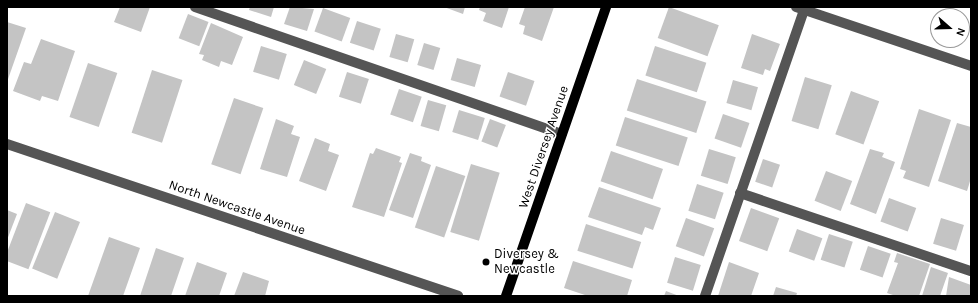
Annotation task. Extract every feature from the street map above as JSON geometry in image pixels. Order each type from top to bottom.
[{"type":"main road","name":"West Diversey Avenue","points":[[506,296],[606,7]]},
{"type":"street","points":[[195,7],[562,134]]},
{"type":"street","points":[[705,296],[802,8],[971,66]]},
{"type":"street","name":"North Newcastle Avenue","points":[[7,144],[458,296]]},
{"type":"street","points":[[740,193],[971,271]]},
{"type":"building","points":[[120,7],[150,7],[141,32],[114,22]]},
{"type":"building","points":[[250,7],[274,7],[271,17],[249,10]]},
{"type":"building","points":[[290,7],[314,9],[307,31],[284,24]]},
{"type":"building","points":[[444,7],[465,7],[463,14]]},
{"type":"building","points":[[480,7],[509,7],[502,28],[483,21],[486,13],[479,10]]},
{"type":"building","points":[[525,7],[554,7],[542,41],[523,34],[525,26],[519,24]]},
{"type":"building","points":[[669,7],[719,25],[708,56],[658,38]]},
{"type":"building","points":[[323,8],[350,18],[342,41],[314,31]]},
{"type":"building","points":[[188,14],[209,22],[199,46],[179,38]]},
{"type":"building","points":[[357,21],[381,29],[374,51],[350,43]]},
{"type":"building","points":[[7,22],[26,28],[7,82]]},
{"type":"building","points":[[211,23],[243,37],[232,65],[221,61],[219,67],[202,60],[204,55],[199,54]]},
{"type":"building","points":[[396,34],[414,39],[408,62],[389,57]]},
{"type":"building","points":[[752,34],[780,44],[770,71],[765,69],[763,75],[741,68]]},
{"type":"building","points":[[41,39],[75,51],[58,101],[42,96],[40,101],[13,91],[24,62],[31,64]]},
{"type":"building","points":[[424,43],[440,48],[434,70],[417,65]]},
{"type":"building","points":[[261,46],[287,54],[279,80],[253,72]]},
{"type":"building","points":[[655,46],[706,63],[697,92],[645,75]]},
{"type":"building","points":[[457,58],[481,65],[475,87],[451,80]]},
{"type":"building","points":[[304,60],[326,69],[316,94],[294,85]]},
{"type":"building","points":[[88,63],[117,73],[99,127],[69,117]]},
{"type":"building","points":[[152,70],[182,80],[162,143],[132,133]]},
{"type":"building","points":[[347,72],[369,79],[361,104],[339,97]]},
{"type":"building","points":[[508,72],[534,81],[526,106],[500,97]]},
{"type":"building","points":[[805,77],[832,85],[818,129],[792,121]]},
{"type":"building","points":[[637,79],[706,102],[696,133],[627,110]]},
{"type":"building","points":[[733,80],[758,87],[751,110],[726,103]]},
{"type":"building","points":[[399,89],[422,97],[413,122],[390,115]]},
{"type":"building","points":[[851,91],[879,101],[863,144],[835,134]]},
{"type":"building","points":[[234,98],[263,108],[241,174],[211,164]]},
{"type":"building","points":[[428,100],[446,105],[439,131],[421,126]]},
{"type":"building","points":[[919,109],[951,120],[929,187],[903,178],[906,171],[900,169]]},
{"type":"building","points":[[459,110],[485,118],[478,140],[452,132]]},
{"type":"building","points":[[723,114],[749,123],[741,148],[715,139]]},
{"type":"building","points":[[625,117],[688,137],[678,166],[616,146]]},
{"type":"building","points":[[276,119],[294,126],[291,134],[300,137],[287,177],[260,169]]},
{"type":"building","points":[[490,119],[506,125],[497,147],[481,141]]},
{"type":"building","points":[[957,123],[971,127],[971,178],[967,191],[938,181]]},
{"type":"building","points":[[315,138],[330,144],[328,151],[339,155],[326,191],[299,181]]},
{"type":"building","points":[[376,148],[401,157],[399,162],[402,163],[384,217],[352,207],[370,153],[373,154]]},
{"type":"building","points":[[709,149],[736,157],[728,184],[701,176]]},
{"type":"building","points":[[870,149],[884,153],[882,157],[895,162],[876,214],[850,204]]},
{"type":"building","points":[[611,151],[663,169],[653,199],[601,181]]},
{"type":"building","points":[[410,153],[422,157],[421,161],[431,165],[413,218],[389,210]]},
{"type":"building","points":[[763,159],[780,165],[772,188],[755,182]]},
{"type":"building","points":[[471,164],[500,173],[479,241],[450,232]]},
{"type":"building","points":[[436,166],[465,176],[444,238],[415,227]]},
{"type":"building","points":[[826,171],[852,181],[841,211],[815,201]]},
{"type":"building","points":[[697,184],[724,193],[715,219],[688,211]]},
{"type":"building","points":[[599,187],[661,208],[653,230],[645,227],[642,235],[588,217]]},
{"type":"building","points":[[889,198],[916,208],[908,231],[880,221]]},
{"type":"building","points":[[26,203],[50,212],[28,269],[7,261],[7,252]]},
{"type":"building","points":[[751,208],[779,218],[767,251],[739,241]]},
{"type":"building","points":[[7,210],[17,214],[7,240]]},
{"type":"building","points":[[55,212],[80,222],[57,279],[32,269]]},
{"type":"building","points":[[686,218],[714,228],[704,256],[676,246]]},
{"type":"building","points":[[941,218],[964,225],[956,251],[933,244]]},
{"type":"building","points":[[586,224],[641,242],[633,269],[577,251]]},
{"type":"building","points":[[797,229],[822,238],[814,261],[789,252]]},
{"type":"building","points":[[829,234],[853,242],[844,267],[821,260]]},
{"type":"building","points":[[109,237],[140,248],[123,296],[88,296]]},
{"type":"building","points":[[868,246],[891,254],[883,277],[860,270]]},
{"type":"building","points":[[156,248],[184,258],[171,296],[140,296]]},
{"type":"building","points":[[897,253],[930,264],[919,296],[896,296],[887,293],[898,263],[894,262]]},
{"type":"building","points":[[675,257],[701,265],[693,291],[667,283]]},
{"type":"building","points":[[573,261],[632,280],[627,296],[588,296],[564,288]]},
{"type":"building","points":[[197,262],[227,273],[219,296],[185,296]]},
{"type":"building","points":[[729,262],[759,273],[751,296],[718,296]]},
{"type":"building","points":[[931,267],[948,273],[940,296],[922,296]]},
{"type":"building","points":[[243,272],[269,281],[265,296],[234,296]]},
{"type":"building","points":[[949,277],[971,285],[971,296],[946,296]]},
{"type":"building","points":[[776,287],[797,293],[796,296],[773,296]]},
{"type":"building","points":[[666,291],[679,296],[664,296]]},
{"type":"place","name":"Diversey & Newcastle","points":[[486,262]]}]
